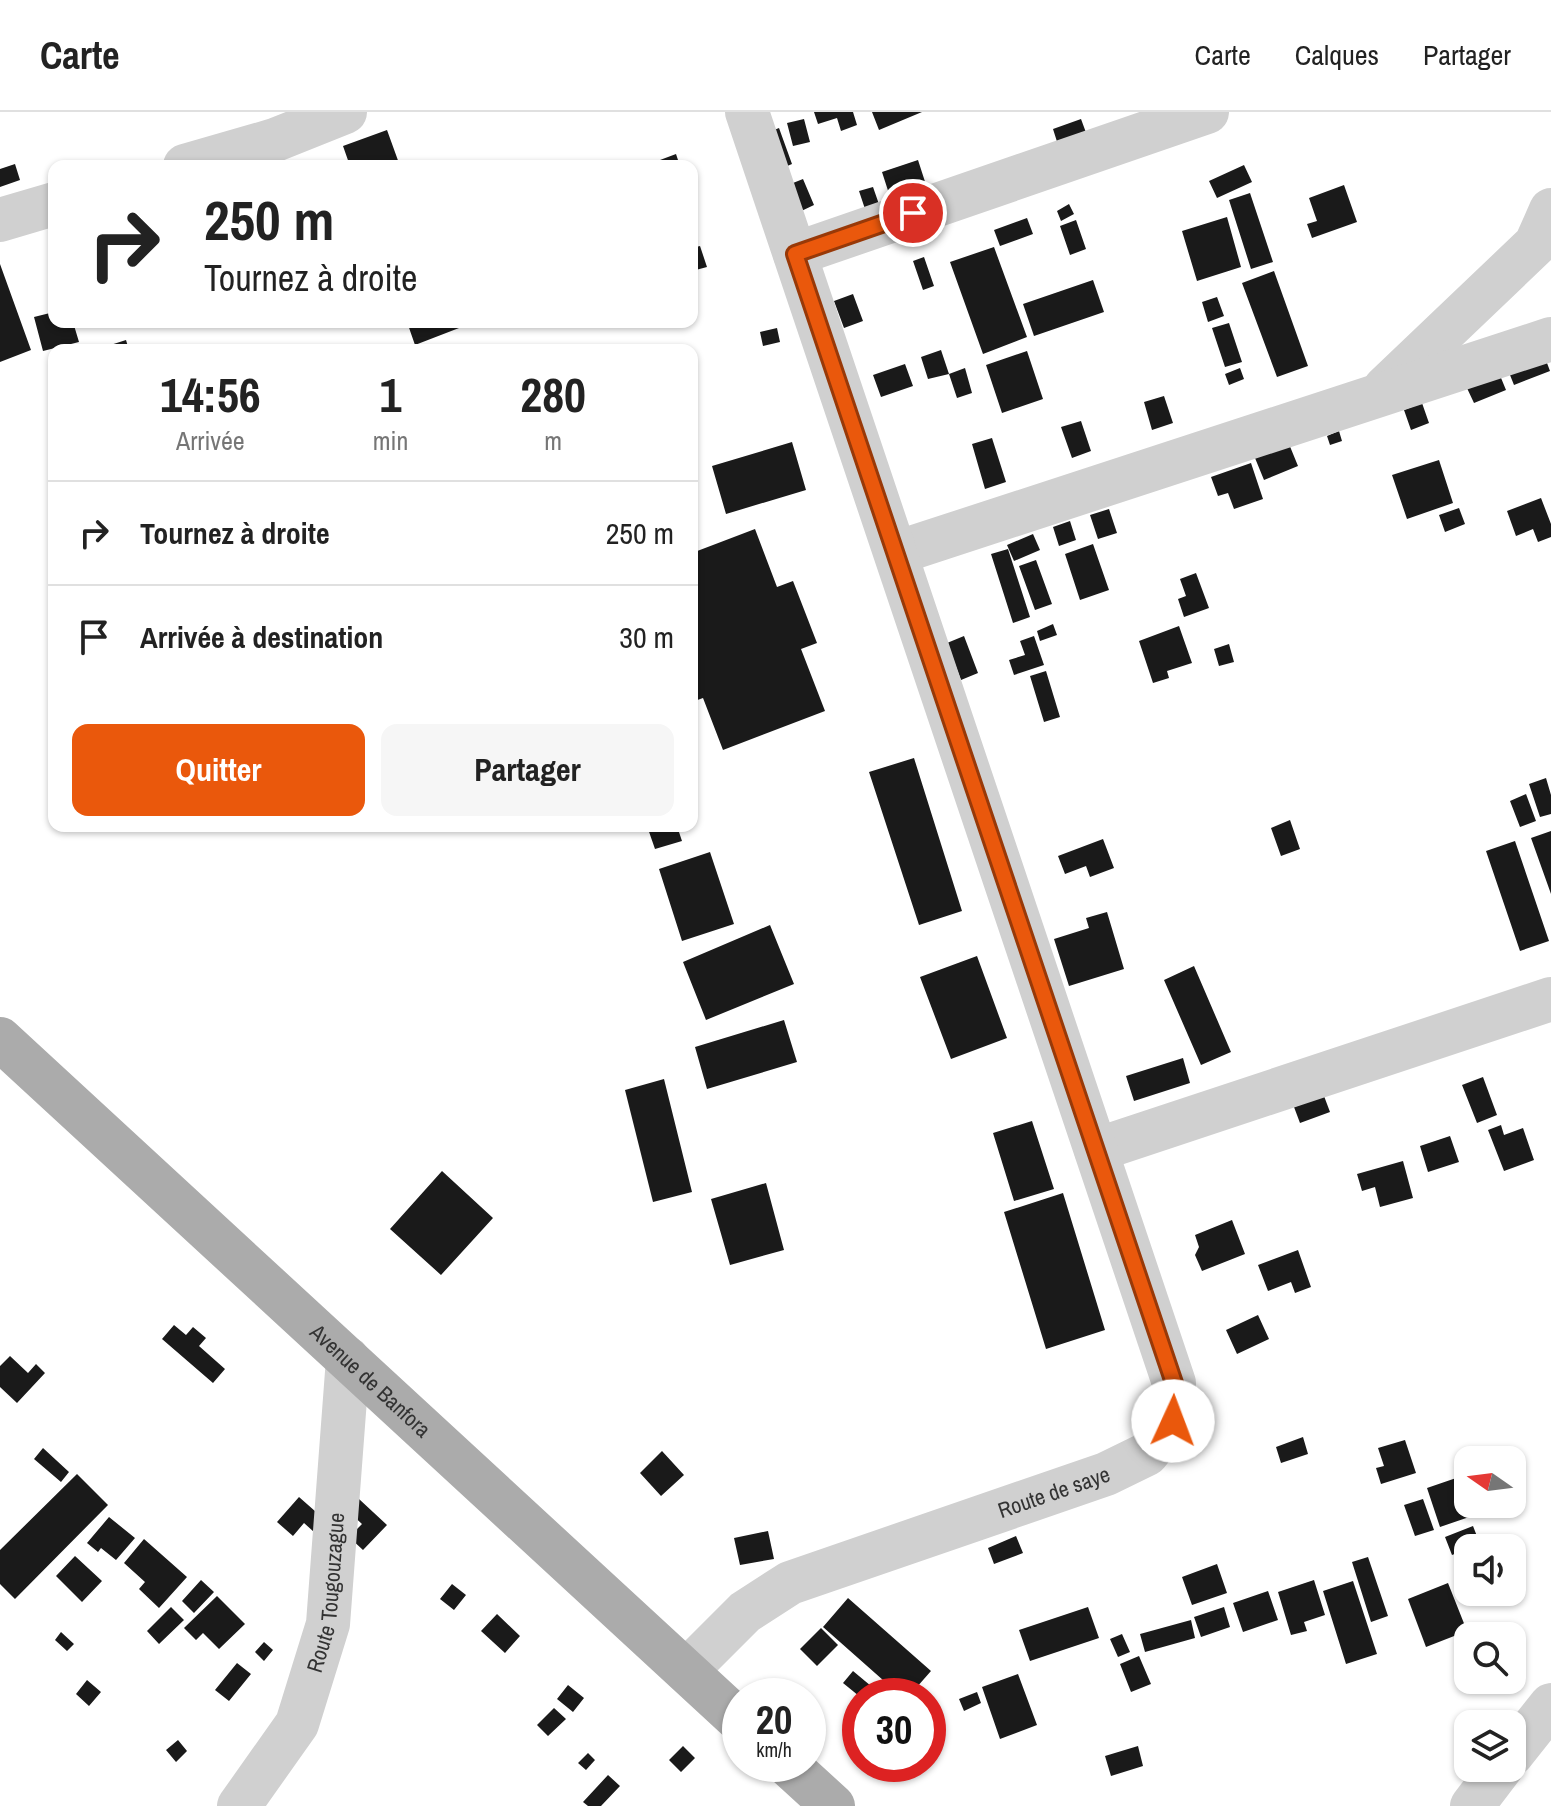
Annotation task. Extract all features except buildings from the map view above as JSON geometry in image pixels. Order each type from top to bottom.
[{"type":"main road","name":"Avenue de Banfora","points":[[0,1039],[722,1704]]},
{"type":"main road","points":[[807,1782],[833,1806]]},
{"type":"street","points":[[206,160],[275,140],[345,112]]},
{"type":"street","name":"Route de saye","points":[[686,1671],[745,1612],[790,1583],[1106,1474],[1147,1454],[1173,1421],[1174,1383],[747,112]]},
{"type":"street","points":[[795,254],[1207,112]]},
{"type":"street","points":[[0,220],[48,206]]},
{"type":"street","points":[[1376,397],[1536,244],[1551,210]]},
{"type":"street","points":[[896,553],[1551,339]]},
{"type":"street","points":[[1096,1150],[1551,999]]},
{"type":"street","name":"Route Tougouzague","points":[[239,1806],[297,1724],[328,1624],[348,1359]]},
{"type":"street","points":[[1526,1736],[1551,1705]]},
{"type":"street","points":[[1472,1806],[1490,1782]]},
{"type":"route","points":[[913,213],[795,254],[1174,1383],[1173,1421]]}]
